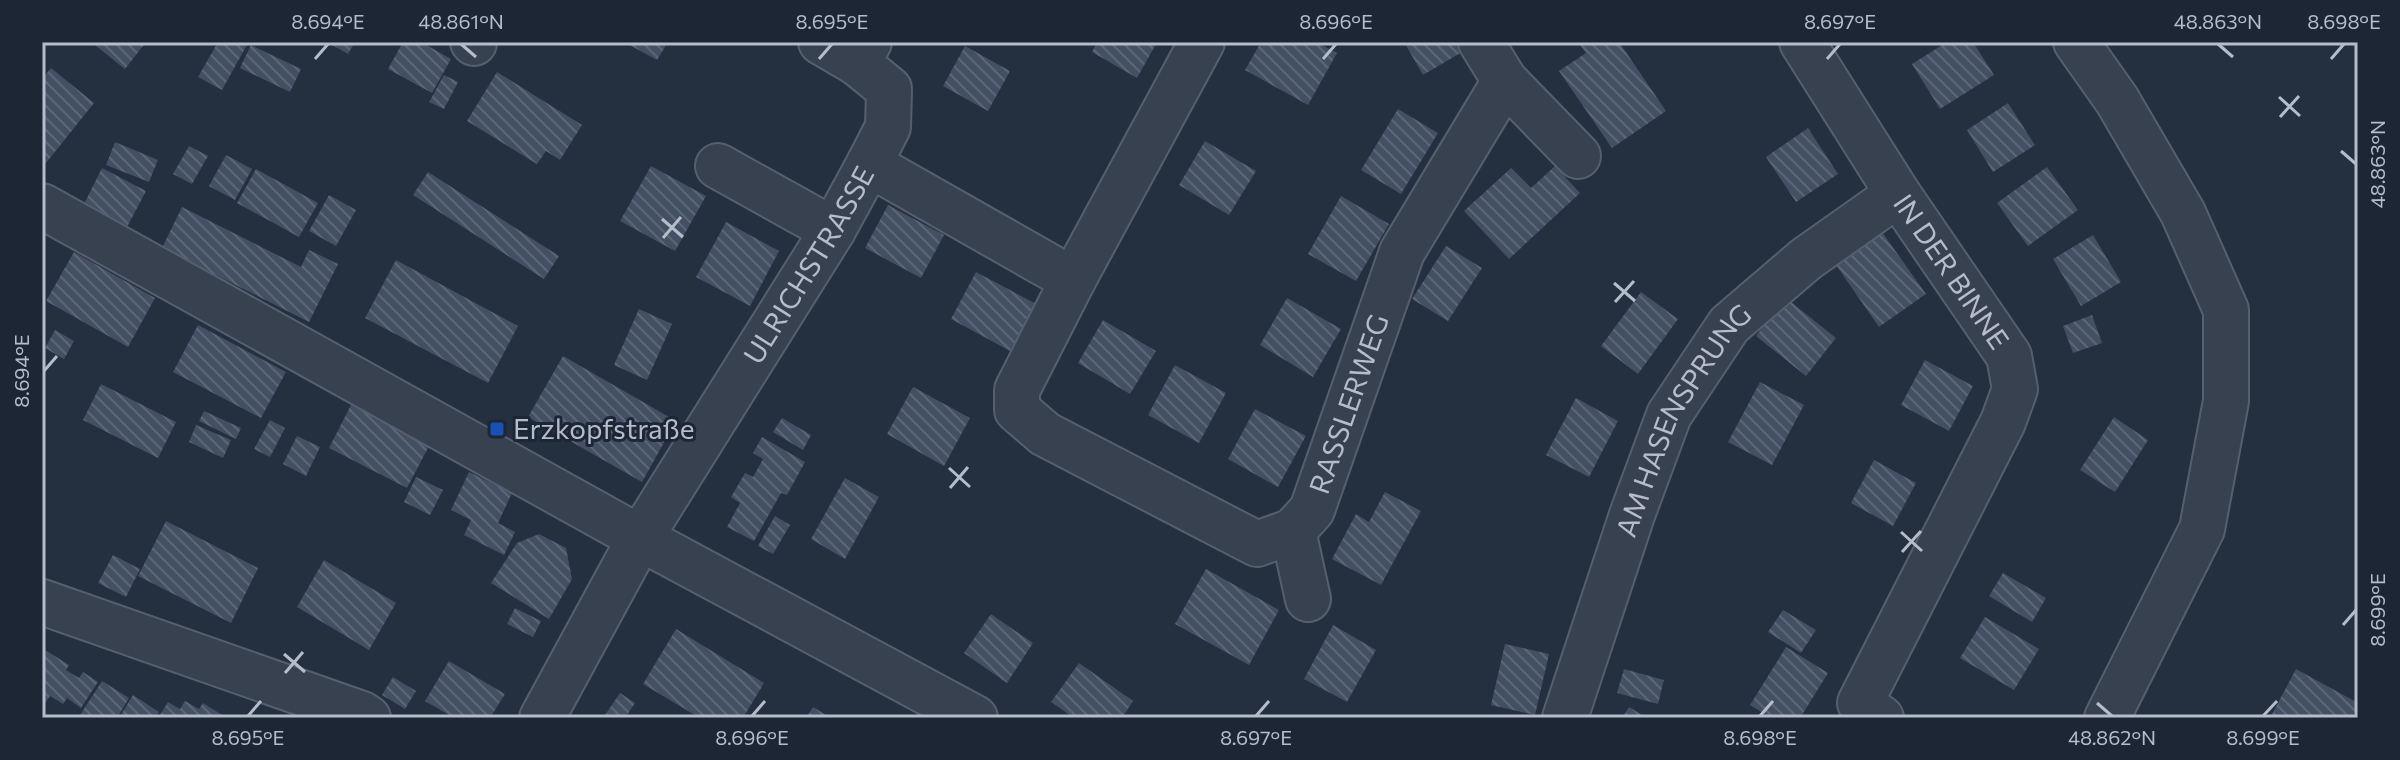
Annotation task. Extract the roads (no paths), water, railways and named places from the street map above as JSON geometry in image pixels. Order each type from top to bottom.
[{"type":"street","points":[[1202,42],[1017,390],[1017,410],[1045,434],[1257,544],[1293,531],[1308,599]]},
{"type":"street","points":[[1481,42],[1505,81],[1578,156]]},
{"type":"street","name":"IN DER BINNE","points":[[1802,42],[1898,194],[2009,356],[2015,389],[2003,422],[1864,713]]},
{"type":"street","points":[[2076,42],[2117,100],[2183,213],[2226,310],[2226,401],[2202,529],[2107,718]]},
{"type":"street","points":[[849,49],[889,89],[888,127],[869,164]]},
{"type":"street","name":"RASSLERWEG","points":[[1293,531],[1312,510],[1402,252],[1505,81]]},
{"type":"street","name":"ULRICHSTRASSE","points":[[542,718],[640,538],[833,230],[869,164],[1073,280]]},
{"type":"street","points":[[718,166],[833,230]]},
{"type":"street","name":"AM HASENSPRUNG","points":[[1565,718],[1632,515],[1669,415],[1729,325],[1806,259],[1898,194]]},
{"type":"street","points":[[42,206],[640,538],[975,718]]},
{"type":"street","points":[[42,602],[368,718]]},
{"type":"place","name":"Erzkopfstraße","points":[[497,429]]}]
